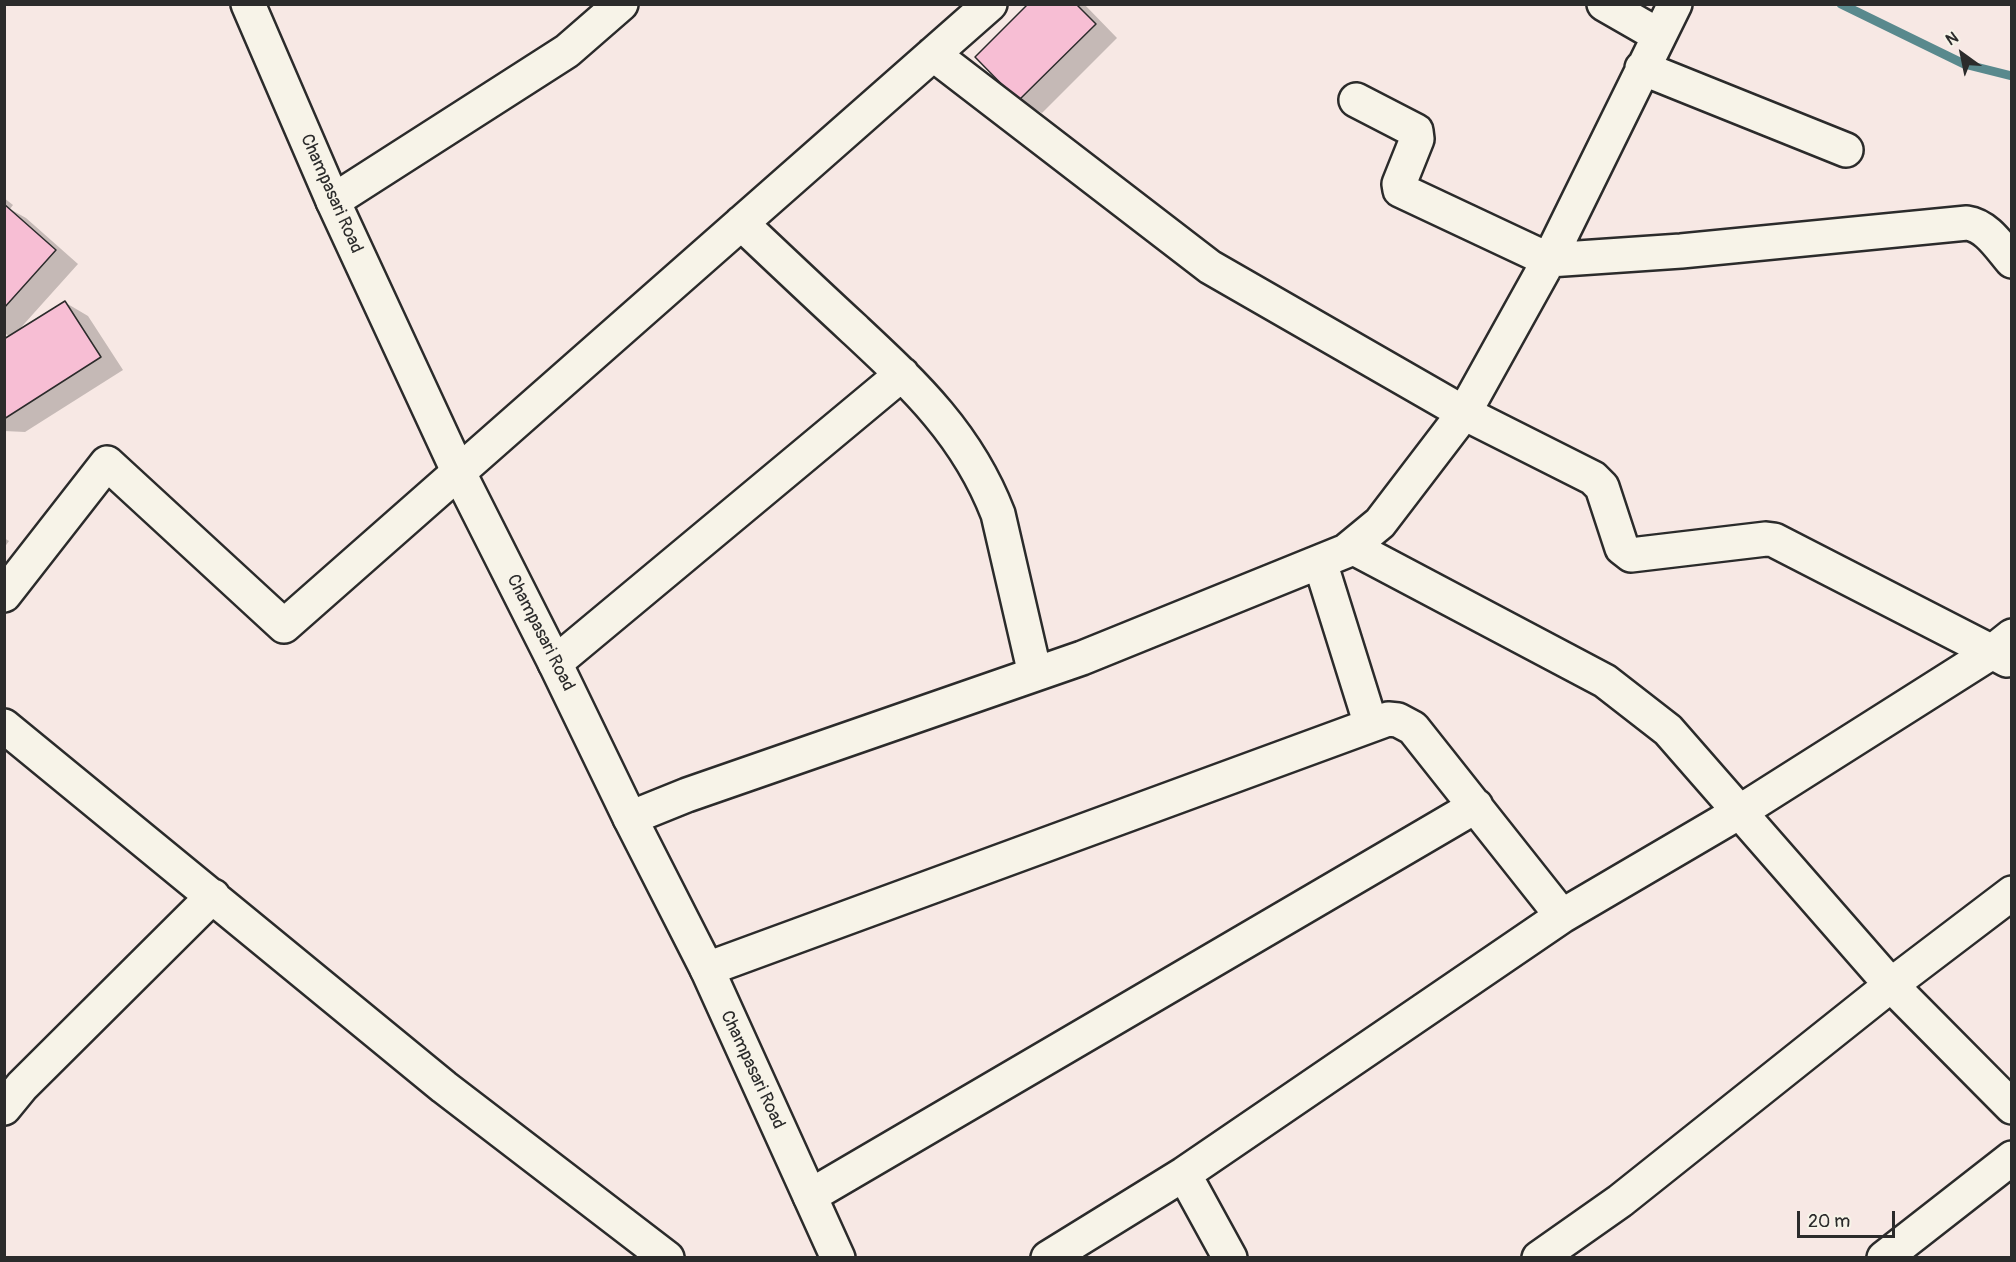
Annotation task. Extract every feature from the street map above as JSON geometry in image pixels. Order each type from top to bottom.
[{"type":"street","name":"Champasari Road","points":[[248,4],[333,201],[459,473],[706,969],[838,1257]]},
{"type":"street","points":[[333,201],[567,51],[621,4]]},
{"type":"street","points":[[4,595],[107,463],[284,626],[990,4]]},
{"type":"street","points":[[1604,4],[1658,35]]},
{"type":"street","points":[[630,818],[687,795],[1082,658],[1352,547],[1380,523],[1464,413],[1549,260],[1675,4]]},
{"type":"street","points":[[933,54],[1210,267],[1464,413],[1598,481],[1622,548],[1628,554],[1757,538],[1774,540],[2005,650]]},
{"type":"street","points":[[1642,69],[1846,150]]},
{"type":"street","points":[[1356,100],[1416,131],[1417,139],[1399,184],[1400,190],[1549,260],[1682,251],[1967,223],[1977,225],[1984,230],[2012,261]]},
{"type":"street","points":[[741,223],[902,374],[936,410],[962,443],[990,494],[998,514],[1035,674]]},
{"type":"street","points":[[555,663],[902,374]]},
{"type":"street","points":[[1352,547],[1605,681],[1668,730],[1891,985],[2012,1107]]},
{"type":"street","points":[[1320,562],[1371,726]]},
{"type":"street","points":[[1048,1257],[1184,1174],[1562,916],[1741,811],[2005,650]]},
{"type":"street","points":[[706,969],[1388,719],[1398,720],[1413,728],[1562,916]]},
{"type":"street","points":[[4,726],[444,1087],[667,1257]]},
{"type":"street","points":[[810,1196],[1476,806]]},
{"type":"street","points":[[1539,1257],[1620,1201],[1891,985],[2012,893]]},
{"type":"street","points":[[4,1108],[22,1086],[213,896]]},
{"type":"street","points":[[1884,1257],[2012,1158]]},
{"type":"street","points":[[1184,1174],[1230,1257]]},
{"type":"building","points":[[1028,4],[1076,4],[1096,24],[1018,101],[975,57]]},
{"type":"building","points":[[4,204],[56,250],[4,308]]},
{"type":"building","points":[[65,301],[101,357],[4,419],[4,339]]},
{"type":"waterway","points":[[1841,4],[1964,64],[2012,76]]}]
